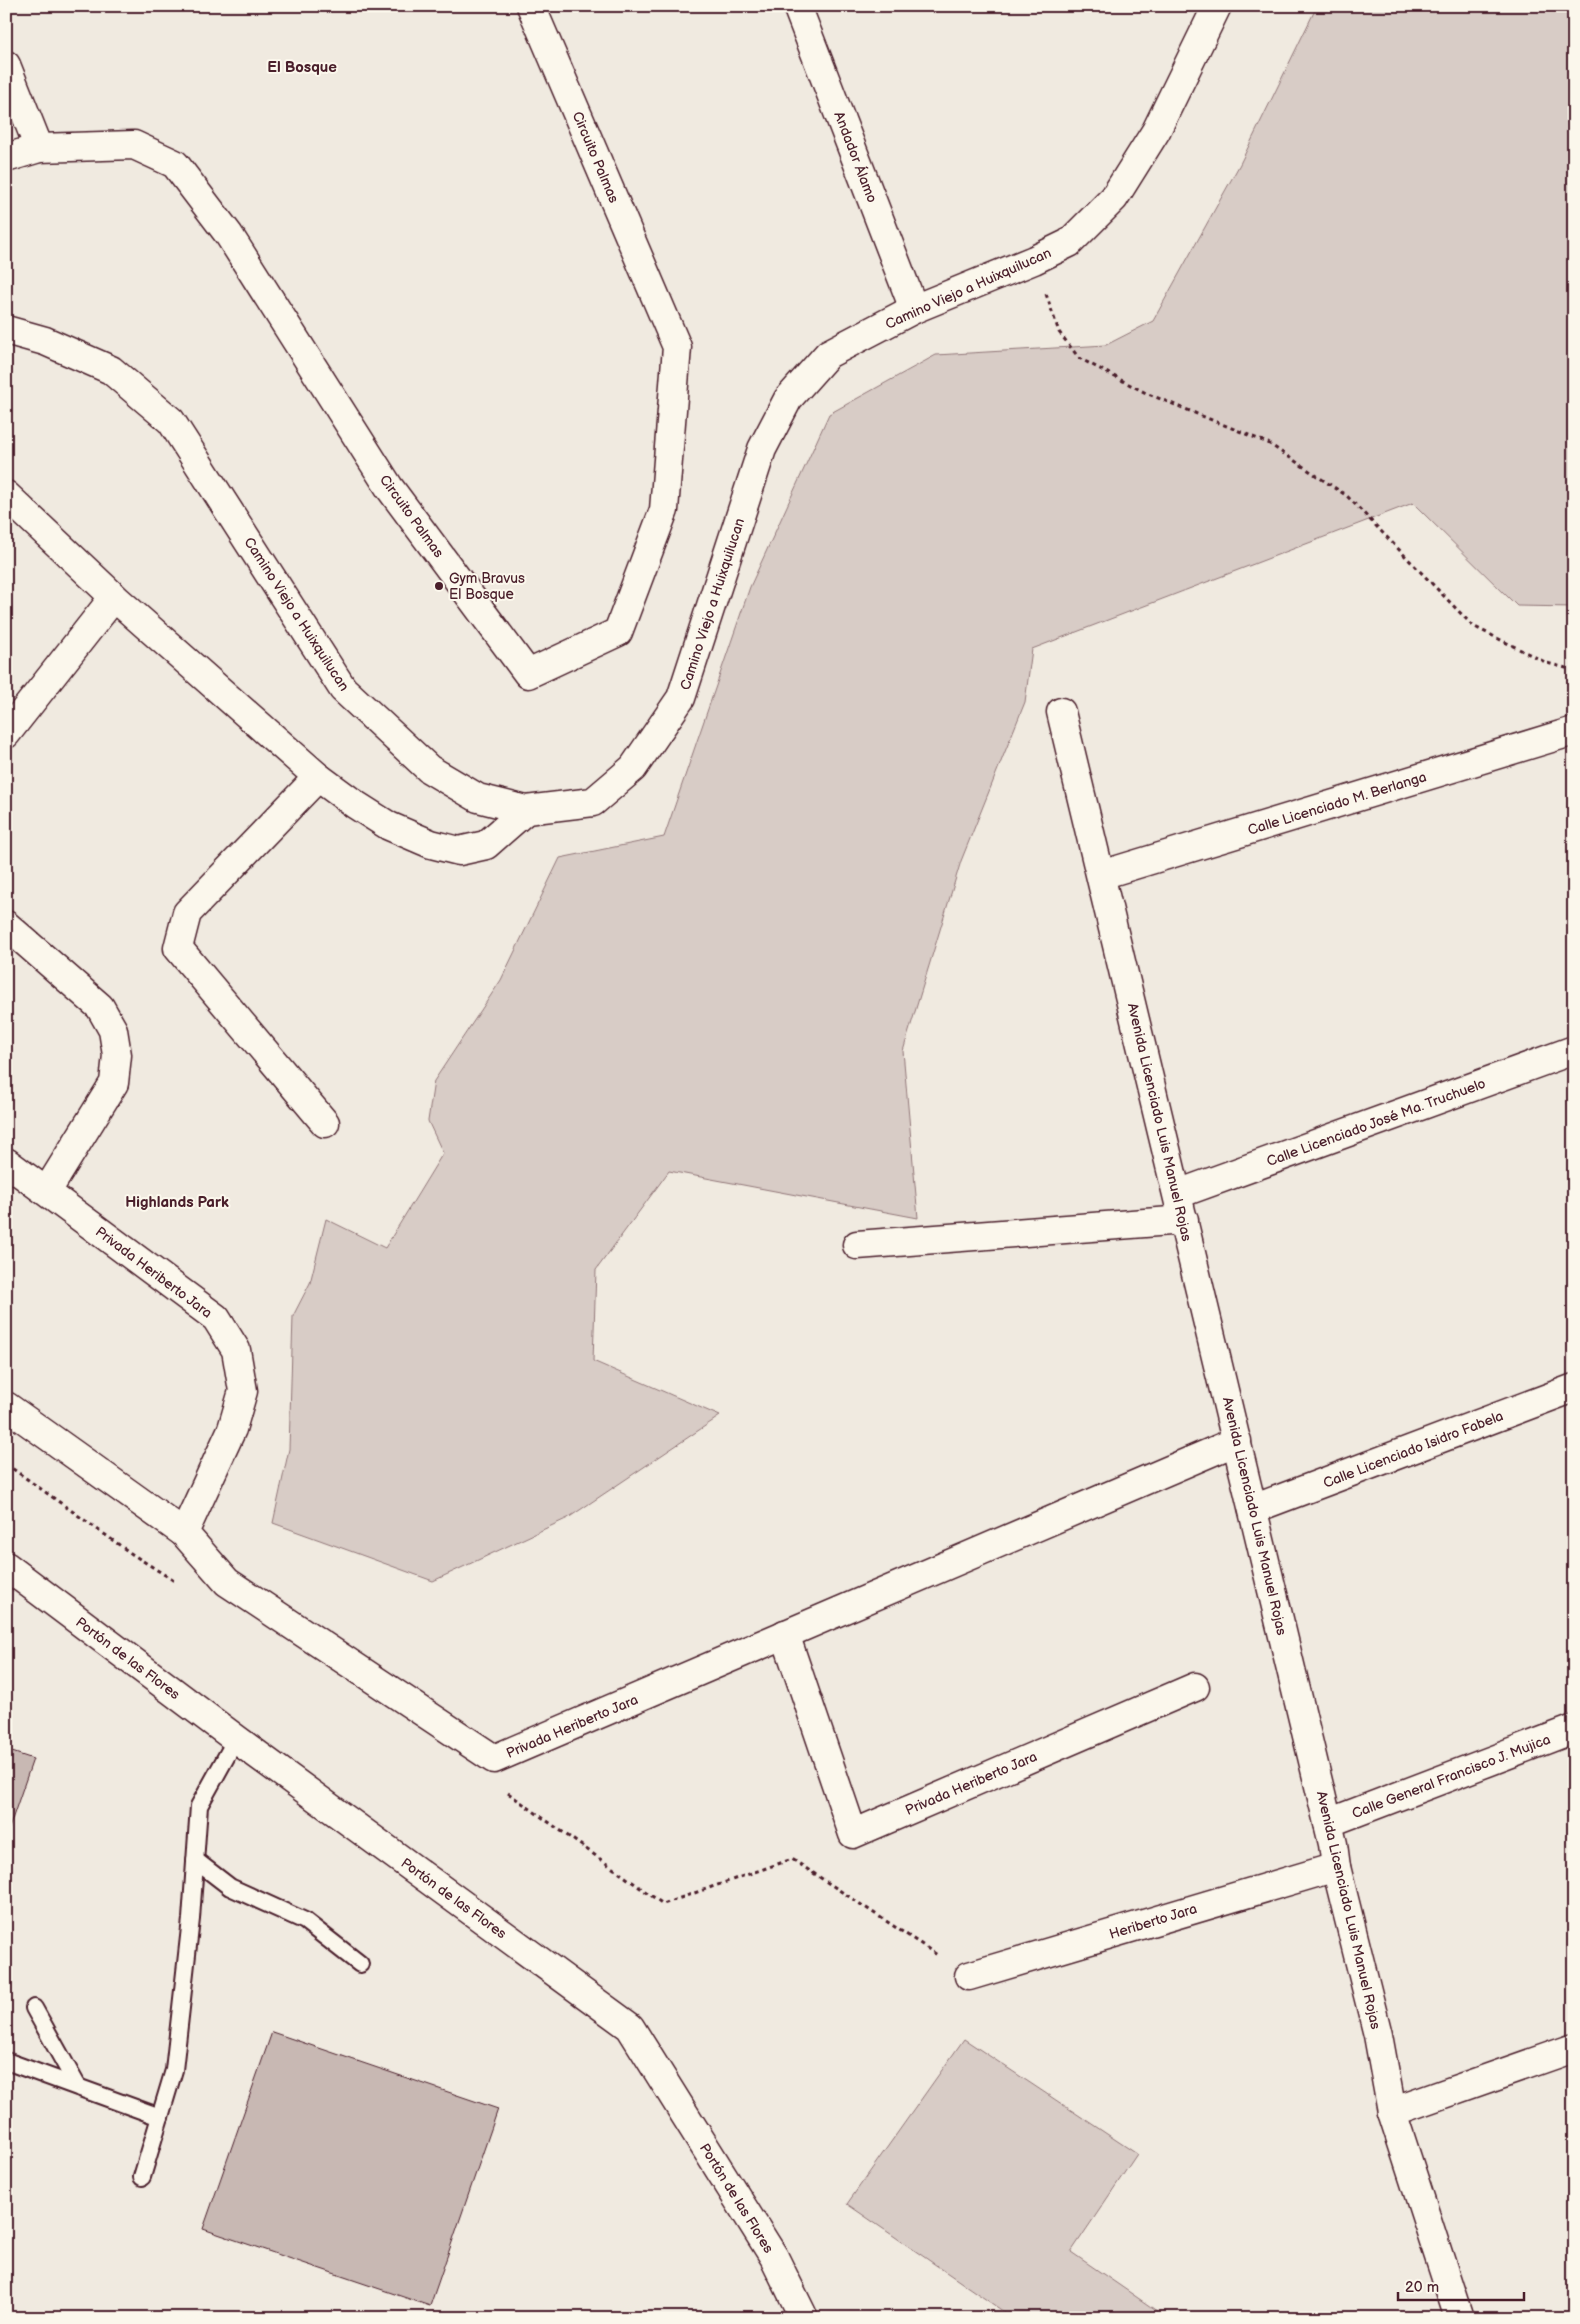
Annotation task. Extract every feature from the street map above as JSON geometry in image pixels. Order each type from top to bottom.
[{"type":"street","name":"Circuito Palmas","points":[[6,158],[39,148],[134,145],[175,164],[229,235],[389,487],[528,674],[618,632],[664,510],[677,347],[531,6]]},
{"type":"street","name":"Andador Álamo","points":[[797,6],[914,309]]},
{"type":"street","name":"Camino Viejo a Huixquilucan","points":[[6,330],[45,341],[111,370],[171,421],[344,689],[429,768],[478,798],[526,810],[593,802],[633,768],[681,698],[762,449],[788,399],[828,354],[914,309],[1034,260],[1069,243],[1114,198],[1156,131],[1217,6]]},
{"type":"street","points":[[6,65],[39,148]]},
{"type":"street","points":[[6,495],[114,597],[318,777],[356,806],[389,826],[431,844],[459,851],[486,845],[526,810]]},
{"type":"street","points":[[9,726],[114,597]]},
{"type":"street","name":"Avenida Licenciado Luis Manuel Rojas","points":[[1061,712],[1328,1823],[1336,1866],[1378,2036],[1392,2112],[1458,2318]]},
{"type":"street","name":"Calle Licenciado M. Berlanga","points":[[1101,875],[1574,730]]},
{"type":"street","points":[[318,777],[187,913],[178,948],[325,1123]]},
{"type":"street","points":[[6,925],[100,1007],[114,1030],[117,1055],[114,1083],[47,1191]]},
{"type":"street","name":"Calle Licenciado José Ma. Truchuelo","points":[[857,1245],[1181,1207],[1574,1050]]},
{"type":"street","name":"Privada Heriberto Jara","points":[[6,1162],[216,1318],[236,1350],[243,1391],[232,1429],[184,1533],[227,1582],[494,1759],[785,1634],[853,1834],[1195,1687]]},
{"type":"street","name":"Calle Licenciado Isidro Fabela","points":[[1253,1509],[1574,1388]]},
{"type":"street","points":[[6,1406],[184,1533]]},
{"type":"street","points":[[785,1634],[1236,1441]]},
{"type":"street","name":"Portón de las Flores","points":[[6,1566],[236,1739],[630,2028],[774,2258],[804,2318]]},
{"type":"street","name":"Calle General Francisco J. Mujica","points":[[1328,1823],[1574,1729]]},
{"type":"street","name":"Heriberto Jara","points":[[969,1976],[1336,1866]]},
{"type":"street","points":[[1392,2112],[1574,2048]]},
{"type":"lane","points":[[142,2177],[174,2070],[191,1919],[199,1806],[236,1739]]},
{"type":"lane","points":[[195,1860],[230,1887],[305,1921],[360,1964]]},
{"type":"lane","points":[[34,2008],[78,2087]]},
{"type":"lane","points":[[6,2061],[160,2117]]},
{"type":"path","points":[[1034,260],[1059,332],[1079,358],[1146,393],[1268,444],[1347,496],[1473,626],[1547,663],[1574,670]]},
{"type":"shaded area","points":[[1317,6],[1574,6],[1574,607],[1517,606],[1413,503],[1032,649],[1025,702],[961,861],[903,1051],[918,1218],[669,1171],[596,1270],[593,1361],[720,1416],[568,1518],[433,1581],[273,1523],[289,1449],[293,1316],[310,1283],[326,1219],[385,1248],[443,1153],[428,1121],[434,1081],[501,980],[560,858],[664,837],[750,587],[829,414],[936,355],[1106,345],[1153,321],[1240,164]]},
{"type":"shaded area","points":[[964,2039],[1137,2154],[1071,2252],[1167,2318],[1013,2318],[847,2204]]},
{"type":"building","points":[[6,1750],[33,1759],[6,1837]]},
{"type":"building","points":[[272,2032],[498,2109],[430,2306],[203,2229]]},
{"type":"place","name":"Gym Bravus El Bosque","points":[[439,586]]},
{"type":"district","name":"El Bosque","points":[[302,67]]},
{"type":"district","name":"Highlands Park","points":[[177,1202]]}]
